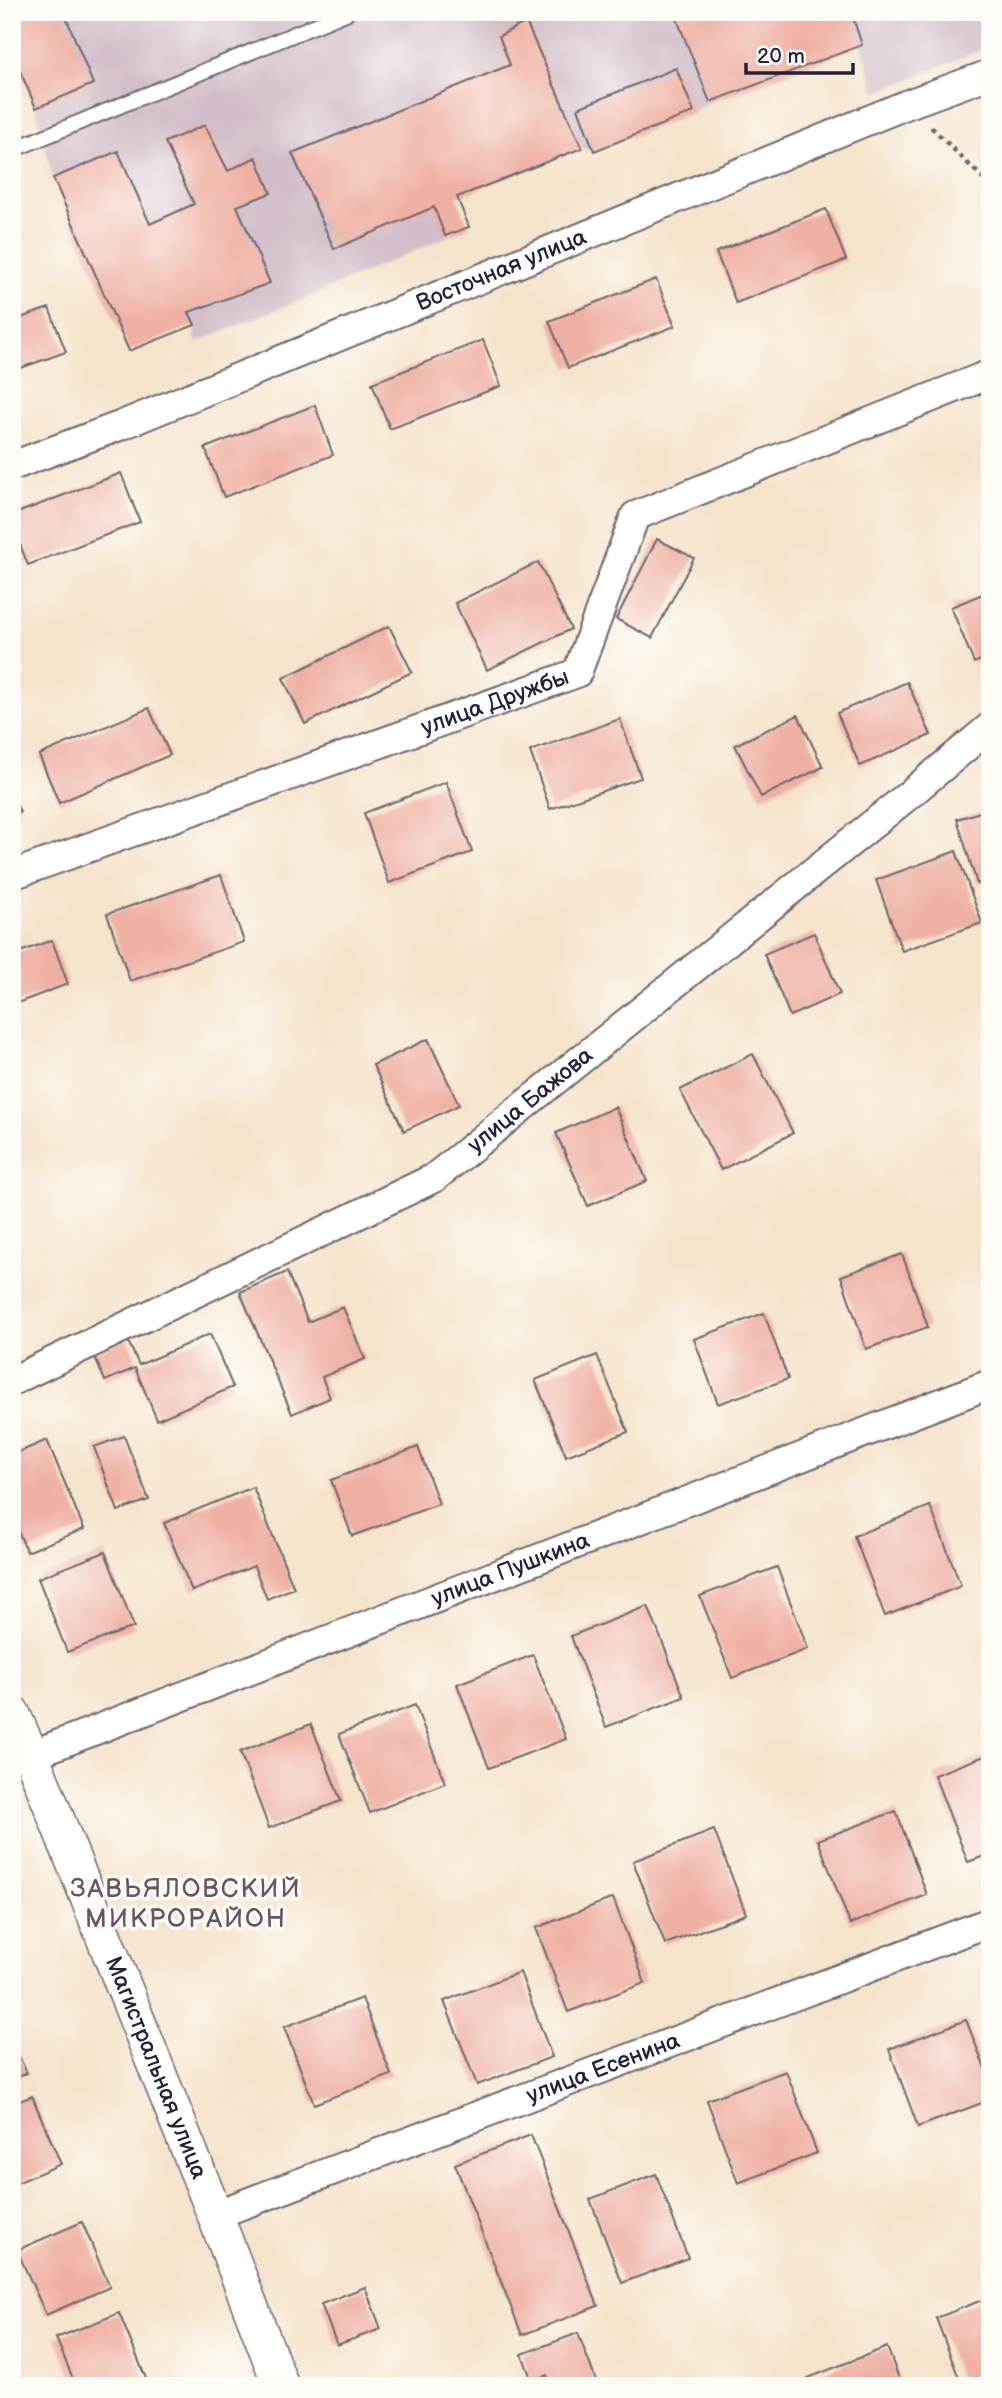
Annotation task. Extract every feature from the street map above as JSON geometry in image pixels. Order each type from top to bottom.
[{"type":"street","name":"Восточная улица","points":[[12,466],[122,425],[908,104],[990,74]]},
{"type":"street","name":"улица Дружбы","points":[[12,876],[577,673],[635,516],[990,374]]},
{"type":"street","name":"улица Бажова","points":[[12,1381],[434,1178],[910,794],[990,726]]},
{"type":"street","name":"улица Пушкина","points":[[31,1755],[990,1384]]},
{"type":"street","name":"Магистральная улица","points":[[12,1713],[215,2215],[281,2386]]},
{"type":"street","name":"улица Есенина","points":[[215,2215],[990,1922]]},
{"type":"lane","points":[[12,150],[348,12]]},
{"type":"path","points":[[908,104],[990,186]]},
{"type":"shaded area","points":[[12,12],[990,12],[990,46],[876,93],[861,45],[710,102],[694,112],[594,151],[582,149],[457,197],[469,227],[313,295],[196,342],[194,325],[129,351],[53,178],[36,108],[12,52]]},
{"type":"building","points":[[12,12],[64,12],[93,84],[36,108],[12,52]]},
{"type":"building","points":[[851,12],[862,45],[710,102],[675,14]]},
{"type":"building","points":[[526,22],[582,148],[457,197],[469,227],[445,236],[434,207],[334,249],[292,153],[510,65],[499,36]]},
{"type":"building","points":[[676,68],[694,112],[594,151],[578,108]]},
{"type":"building","points":[[205,125],[228,171],[256,157],[271,193],[237,206],[270,283],[189,312],[195,325],[129,351],[53,178],[118,151],[150,224],[194,204],[165,142]]},
{"type":"building","points":[[826,209],[846,260],[736,303],[716,252]]},
{"type":"building","points":[[656,279],[675,326],[568,368],[549,321]]},
{"type":"building","points":[[49,308],[66,352],[12,371],[12,321]]},
{"type":"building","points":[[483,340],[501,386],[390,429],[372,383]]},
{"type":"building","points":[[315,405],[333,455],[224,497],[205,448]]},
{"type":"building","points":[[121,473],[140,522],[28,565],[12,524],[12,515]]},
{"type":"building","points":[[657,539],[694,558],[652,638],[616,619]]},
{"type":"building","points":[[538,562],[571,629],[487,670],[455,603]]},
{"type":"building","points":[[990,591],[990,656],[974,663],[951,607]]},
{"type":"building","points":[[389,626],[412,672],[305,724],[283,678]]},
{"type":"building","points":[[907,682],[931,735],[860,766],[837,713]]},
{"type":"building","points":[[149,708],[170,755],[59,803],[39,755]]},
{"type":"building","points":[[798,715],[823,767],[761,797],[735,745]]},
{"type":"building","points":[[620,719],[641,778],[550,809],[530,751]]},
{"type":"building","points":[[446,782],[472,852],[389,883],[364,813]]},
{"type":"building","points":[[12,795],[20,812],[12,815]]},
{"type":"building","points":[[990,809],[990,880],[977,884],[957,819]]},
{"type":"building","points":[[956,851],[982,923],[902,951],[876,880]]},
{"type":"building","points":[[221,875],[244,942],[130,981],[107,914]]},
{"type":"building","points":[[814,933],[840,994],[790,1016],[764,954]]},
{"type":"building","points":[[52,940],[68,984],[12,1005],[12,955]]},
{"type":"building","points":[[428,1039],[459,1105],[404,1131],[373,1065]]},
{"type":"building","points":[[753,1054],[793,1133],[721,1170],[680,1090]]},
{"type":"building","points":[[615,1107],[647,1181],[588,1206],[556,1133]]},
{"type":"building","points":[[902,1254],[928,1327],[866,1349],[841,1276]]},
{"type":"building","points":[[287,1272],[308,1322],[343,1307],[365,1359],[322,1377],[330,1398],[292,1414],[240,1292]]},
{"type":"building","points":[[764,1313],[788,1379],[718,1404],[694,1339]]},
{"type":"building","points":[[210,1334],[233,1387],[157,1420],[135,1368],[105,1381],[93,1353],[127,1339],[139,1365]]},
{"type":"building","points":[[597,1355],[628,1432],[566,1456],[535,1380]]},
{"type":"building","points":[[124,1436],[149,1500],[118,1511],[94,1447]]},
{"type":"building","points":[[47,1440],[84,1529],[27,1552],[12,1517],[12,1455]]},
{"type":"building","points":[[418,1447],[439,1504],[352,1536],[331,1480]]},
{"type":"building","points":[[990,1486],[990,1508],[982,1489]]},
{"type":"building","points":[[253,1487],[294,1588],[267,1599],[254,1566],[192,1591],[164,1523]]},
{"type":"building","points":[[930,1506],[961,1586],[885,1616],[854,1536]]},
{"type":"building","points":[[105,1552],[134,1627],[67,1652],[38,1578]]},
{"type":"building","points":[[777,1567],[808,1649],[732,1678],[700,1596]]},
{"type":"building","points":[[648,1606],[684,1697],[606,1727],[571,1636]]},
{"type":"building","points":[[533,1655],[566,1739],[489,1768],[457,1684]]},
{"type":"building","points":[[415,1705],[445,1783],[370,1813],[339,1734]]},
{"type":"building","points":[[311,1724],[341,1801],[269,1828],[240,1752]]},
{"type":"building","points":[[990,1754],[990,1854],[968,1862],[934,1775]]},
{"type":"building","points":[[896,1811],[927,1895],[850,1924],[818,1840]]},
{"type":"building","points":[[714,1830],[746,1914],[665,1944],[633,1861]]},
{"type":"building","points":[[613,1898],[645,1983],[568,2012],[536,1928]]},
{"type":"building","points":[[520,1972],[552,2057],[477,2085],[444,2001]]},
{"type":"building","points":[[362,1998],[391,2075],[314,2104],[284,2027]]},
{"type":"building","points":[[966,2020],[990,2081],[990,2100],[918,2127],[889,2049]]},
{"type":"building","points":[[12,2042],[27,2073],[12,2080]]},
{"type":"building","points":[[786,2071],[817,2153],[738,2183],[707,2100]]},
{"type":"building","points":[[32,2096],[61,2164],[12,2185],[12,2104]]},
{"type":"building","points":[[531,2135],[598,2306],[522,2335],[455,2164]]},
{"type":"building","points":[[656,2174],[688,2258],[622,2283],[590,2199]]},
{"type":"building","points":[[82,2222],[110,2287],[46,2315],[17,2250]]},
{"type":"building","points":[[365,2287],[381,2329],[337,2345],[321,2304]]},
{"type":"building","points":[[990,2297],[990,2386],[962,2386],[936,2318]]},
{"type":"building","points":[[119,2313],[147,2381],[135,2386],[76,2386],[56,2338]]},
{"type":"building","points":[[578,2333],[598,2386],[551,2386],[547,2375],[532,2381],[522,2354]]},
{"type":"building","points":[[887,2347],[902,2386],[812,2386],[808,2378]]},
{"type":"district","name":"ЗАВЬЯЛОВСКИЙ МИКРОРАЙОН","points":[[186,1904]]}]
